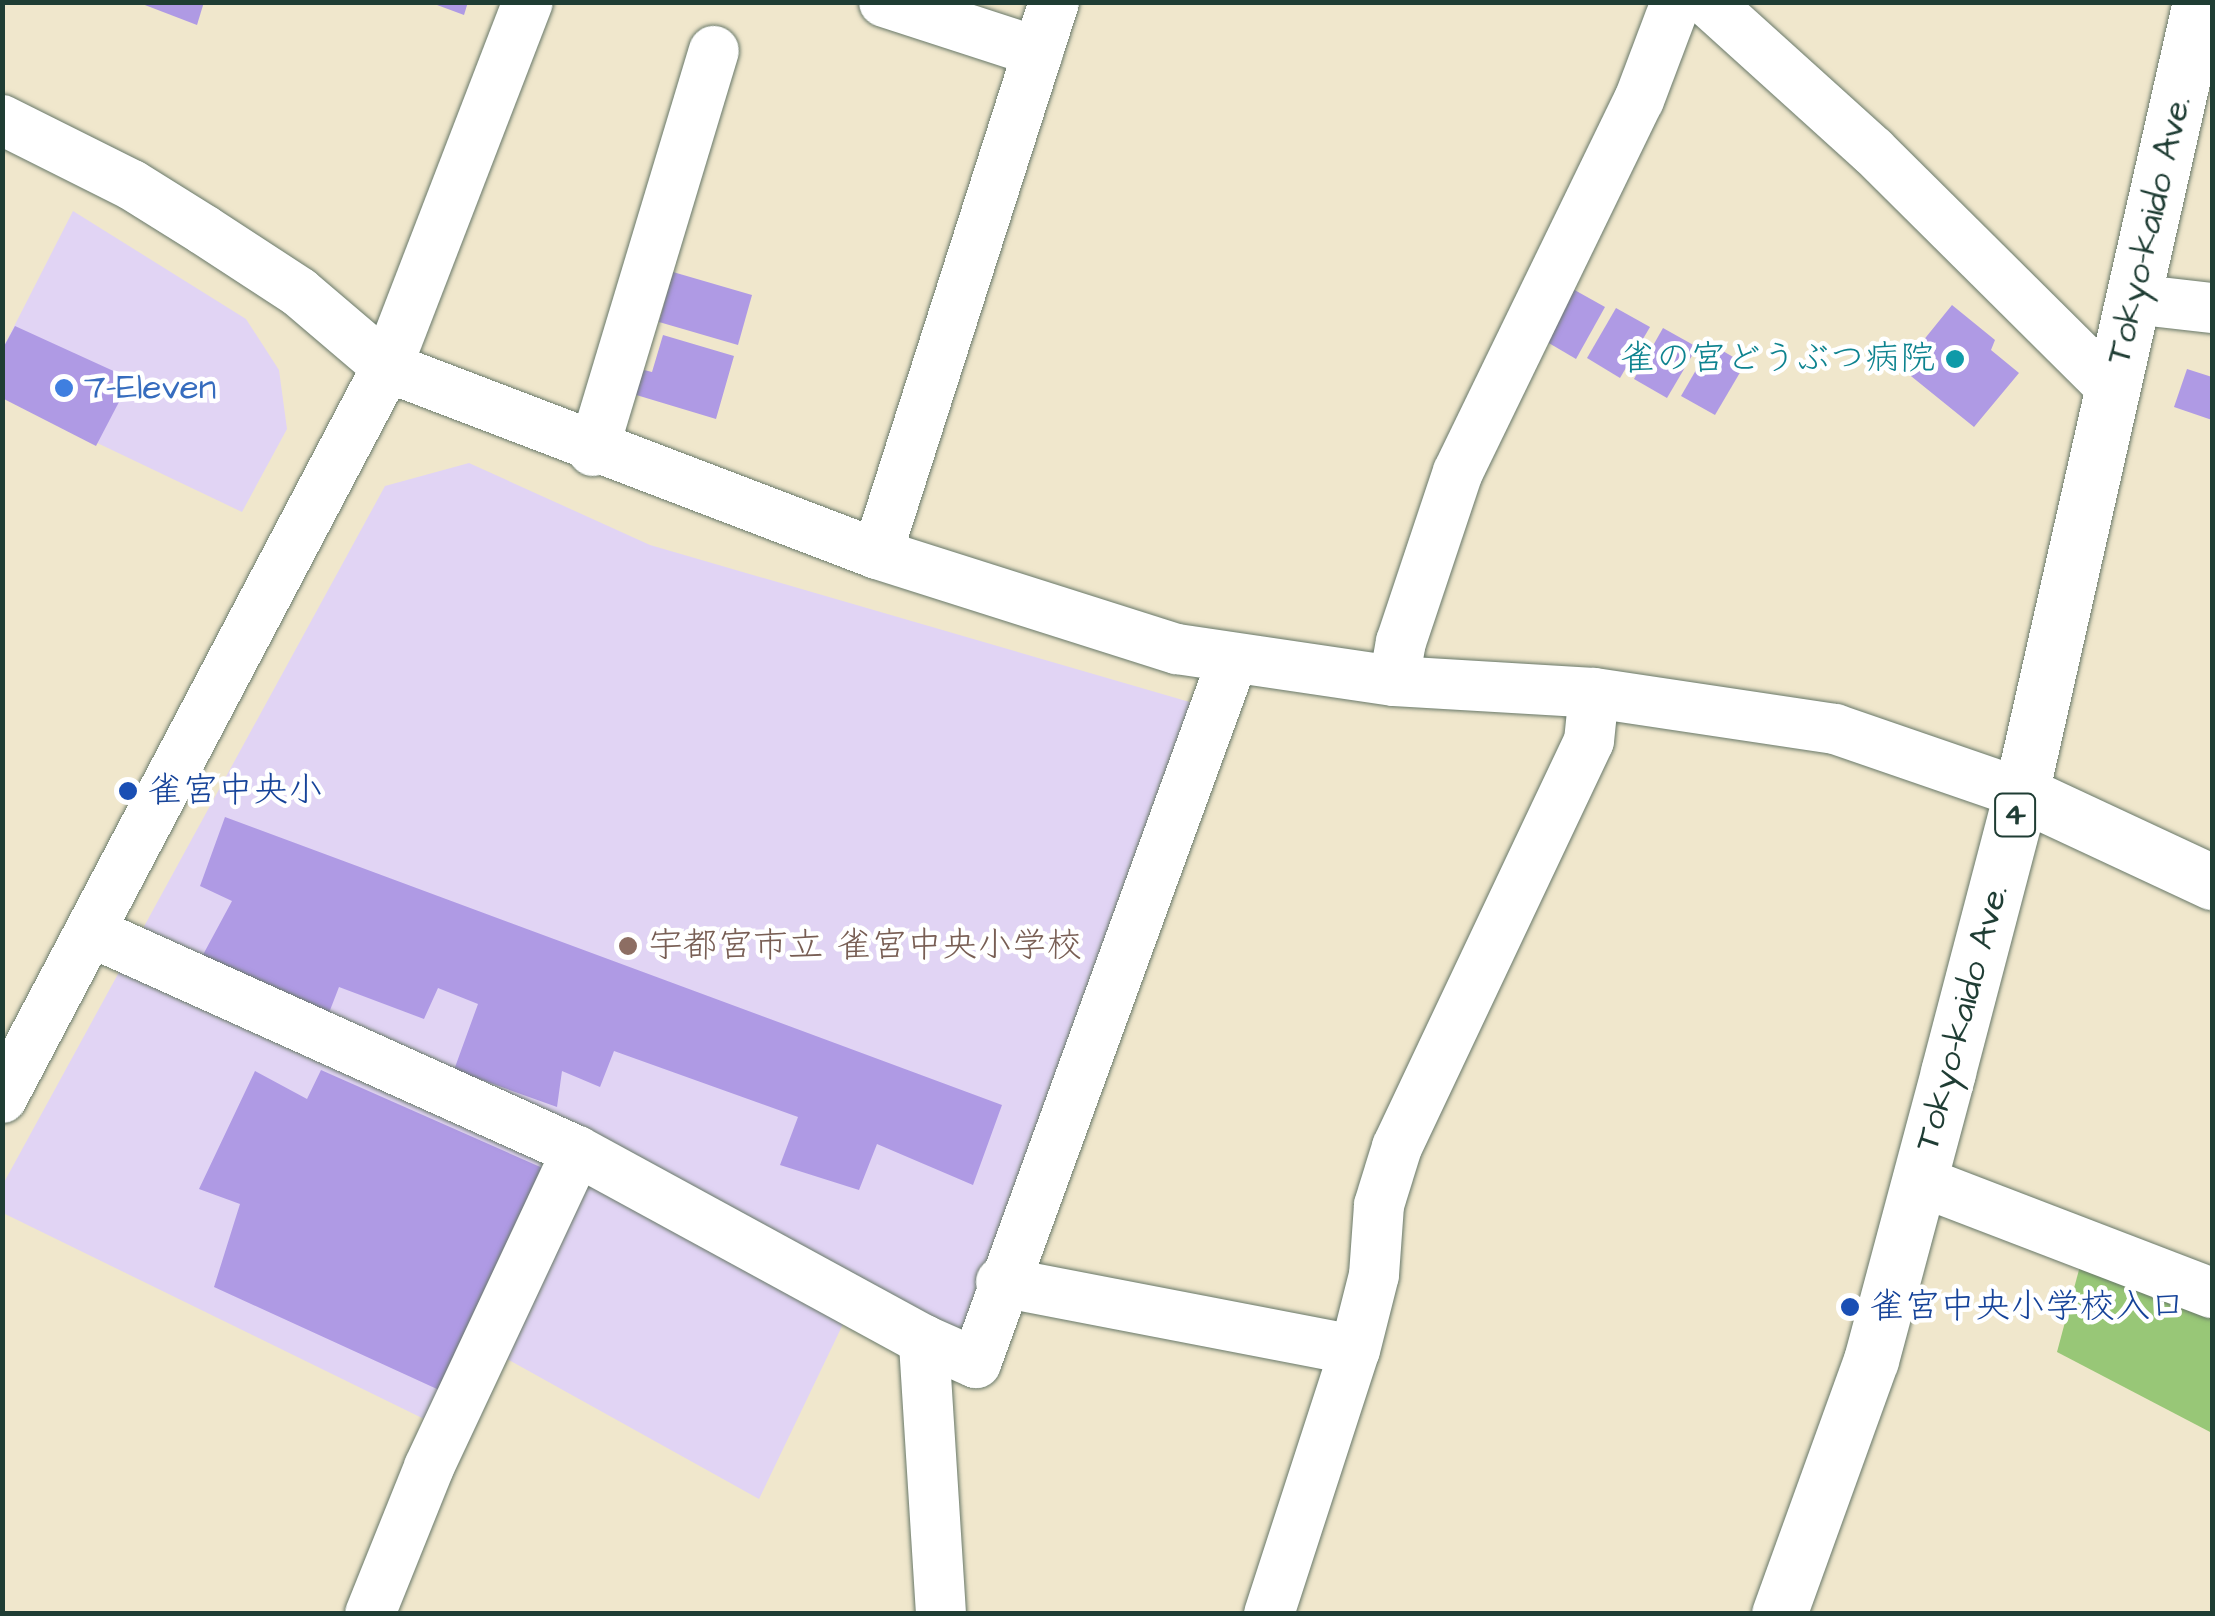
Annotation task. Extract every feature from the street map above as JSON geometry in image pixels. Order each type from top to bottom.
[{"type":"main road","name":"Tokyo-kaido Ave.","points":[[1779,1614],[1871,1360],[1920,1181],[2021,793],[2200,2]]},
{"type":"main road","points":[[2021,793],[2212,882]]},
{"type":"street","points":[[2,1098],[387,367],[528,2]]},
{"type":"street","points":[[884,2],[1038,52]]},
{"type":"street","points":[[877,554],[1054,2]]},
{"type":"street","points":[[1394,680],[1401,642],[1458,472],[1639,100],[1676,2]]},
{"type":"street","points":[[1708,2],[1873,151],[2112,390]]},
{"type":"street","points":[[593,451],[714,50]]},
{"type":"street","points":[[2,120],[132,185],[204,230],[299,292],[387,367],[593,451],[877,554],[1108,631],[1232,658],[1394,680],[1594,693],[1835,729],[2021,793]]},
{"type":"street","points":[[2133,299],[2212,308]]},
{"type":"street","points":[[90,932],[577,1151],[924,1340],[976,1363],[1002,1282],[1232,658]]},
{"type":"street","points":[[1270,1614],[1355,1350],[1374,1276],[1379,1205],[1396,1147],[1589,742],[1594,693]]},
{"type":"street","points":[[370,1614],[429,1467],[577,1151]]},
{"type":"street","points":[[1920,1181],[2212,1293]]},
{"type":"street","points":[[1002,1282],[1355,1350]]},
{"type":"street","points":[[924,1340],[941,1614]]},
{"type":"shaded area","points":[[73,211],[246,319],[279,370],[287,429],[242,512],[3,398],[2,350]]},
{"type":"shaded area","name":"宇都宮市立 雀宮中央小学校","points":[[469,463],[650,545],[1200,705],[991,1349],[845,1320],[759,1499],[507,1359],[469,1441],[3,1213],[2,1186],[385,486]]},
{"type":"green space","points":[[2084,1251],[2212,1306],[2212,1433],[2057,1352]]},
{"type":"building","points":[[137,2],[204,2],[197,25]]},
{"type":"building","points":[[429,2],[468,2],[464,15]]},
{"type":"building","points":[[673,272],[752,295],[738,345],[659,322]]},
{"type":"building","points":[[1571,288],[1605,307],[1576,359],[1542,339]]},
{"type":"building","name":"雀の宮どうぶつ病院","points":[[1952,305],[1995,340],[1991,350],[2019,373],[1974,427],[1901,368]]},
{"type":"building","points":[[1616,308],[1650,327],[1620,378],[1587,358]]},
{"type":"building","name":"7-Eleven","points":[[15,326],[131,379],[96,446],[2,398],[2,350]]},
{"type":"building","points":[[1663,328],[1697,347],[1667,398],[1634,379]]},
{"type":"building","points":[[663,335],[734,356],[716,419],[633,394],[640,369],[652,372]]},
{"type":"building","points":[[1711,344],[1745,364],[1715,415],[1681,396]]},
{"type":"building","points":[[2187,369],[2212,377],[2212,420],[2174,407]]},
{"type":"building","points":[[225,817],[1002,1105],[973,1185],[877,1144],[859,1190],[780,1165],[798,1117],[614,1051],[600,1087],[562,1071],[557,1107],[454,1070],[478,1004],[438,988],[424,1019],[339,987],[327,1018],[198,964],[232,901],[200,886]]},
{"type":"building","points":[[321,1070],[563,1177],[461,1400],[214,1287],[240,1204],[199,1189],[255,1071],[307,1099]]},
{"type":"place","name":"雀の宮どうぶつ病院","points":[[1955,359]]},
{"type":"place","name":"7-Eleven","points":[[64,388]]},
{"type":"place","name":"雀宮中央小","points":[[128,791]]},
{"type":"place","name":"宇都宮市立 雀宮中央小学校","points":[[628,946]]},
{"type":"place","name":"雀宮中央小学校入口","points":[[1850,1307]]}]
